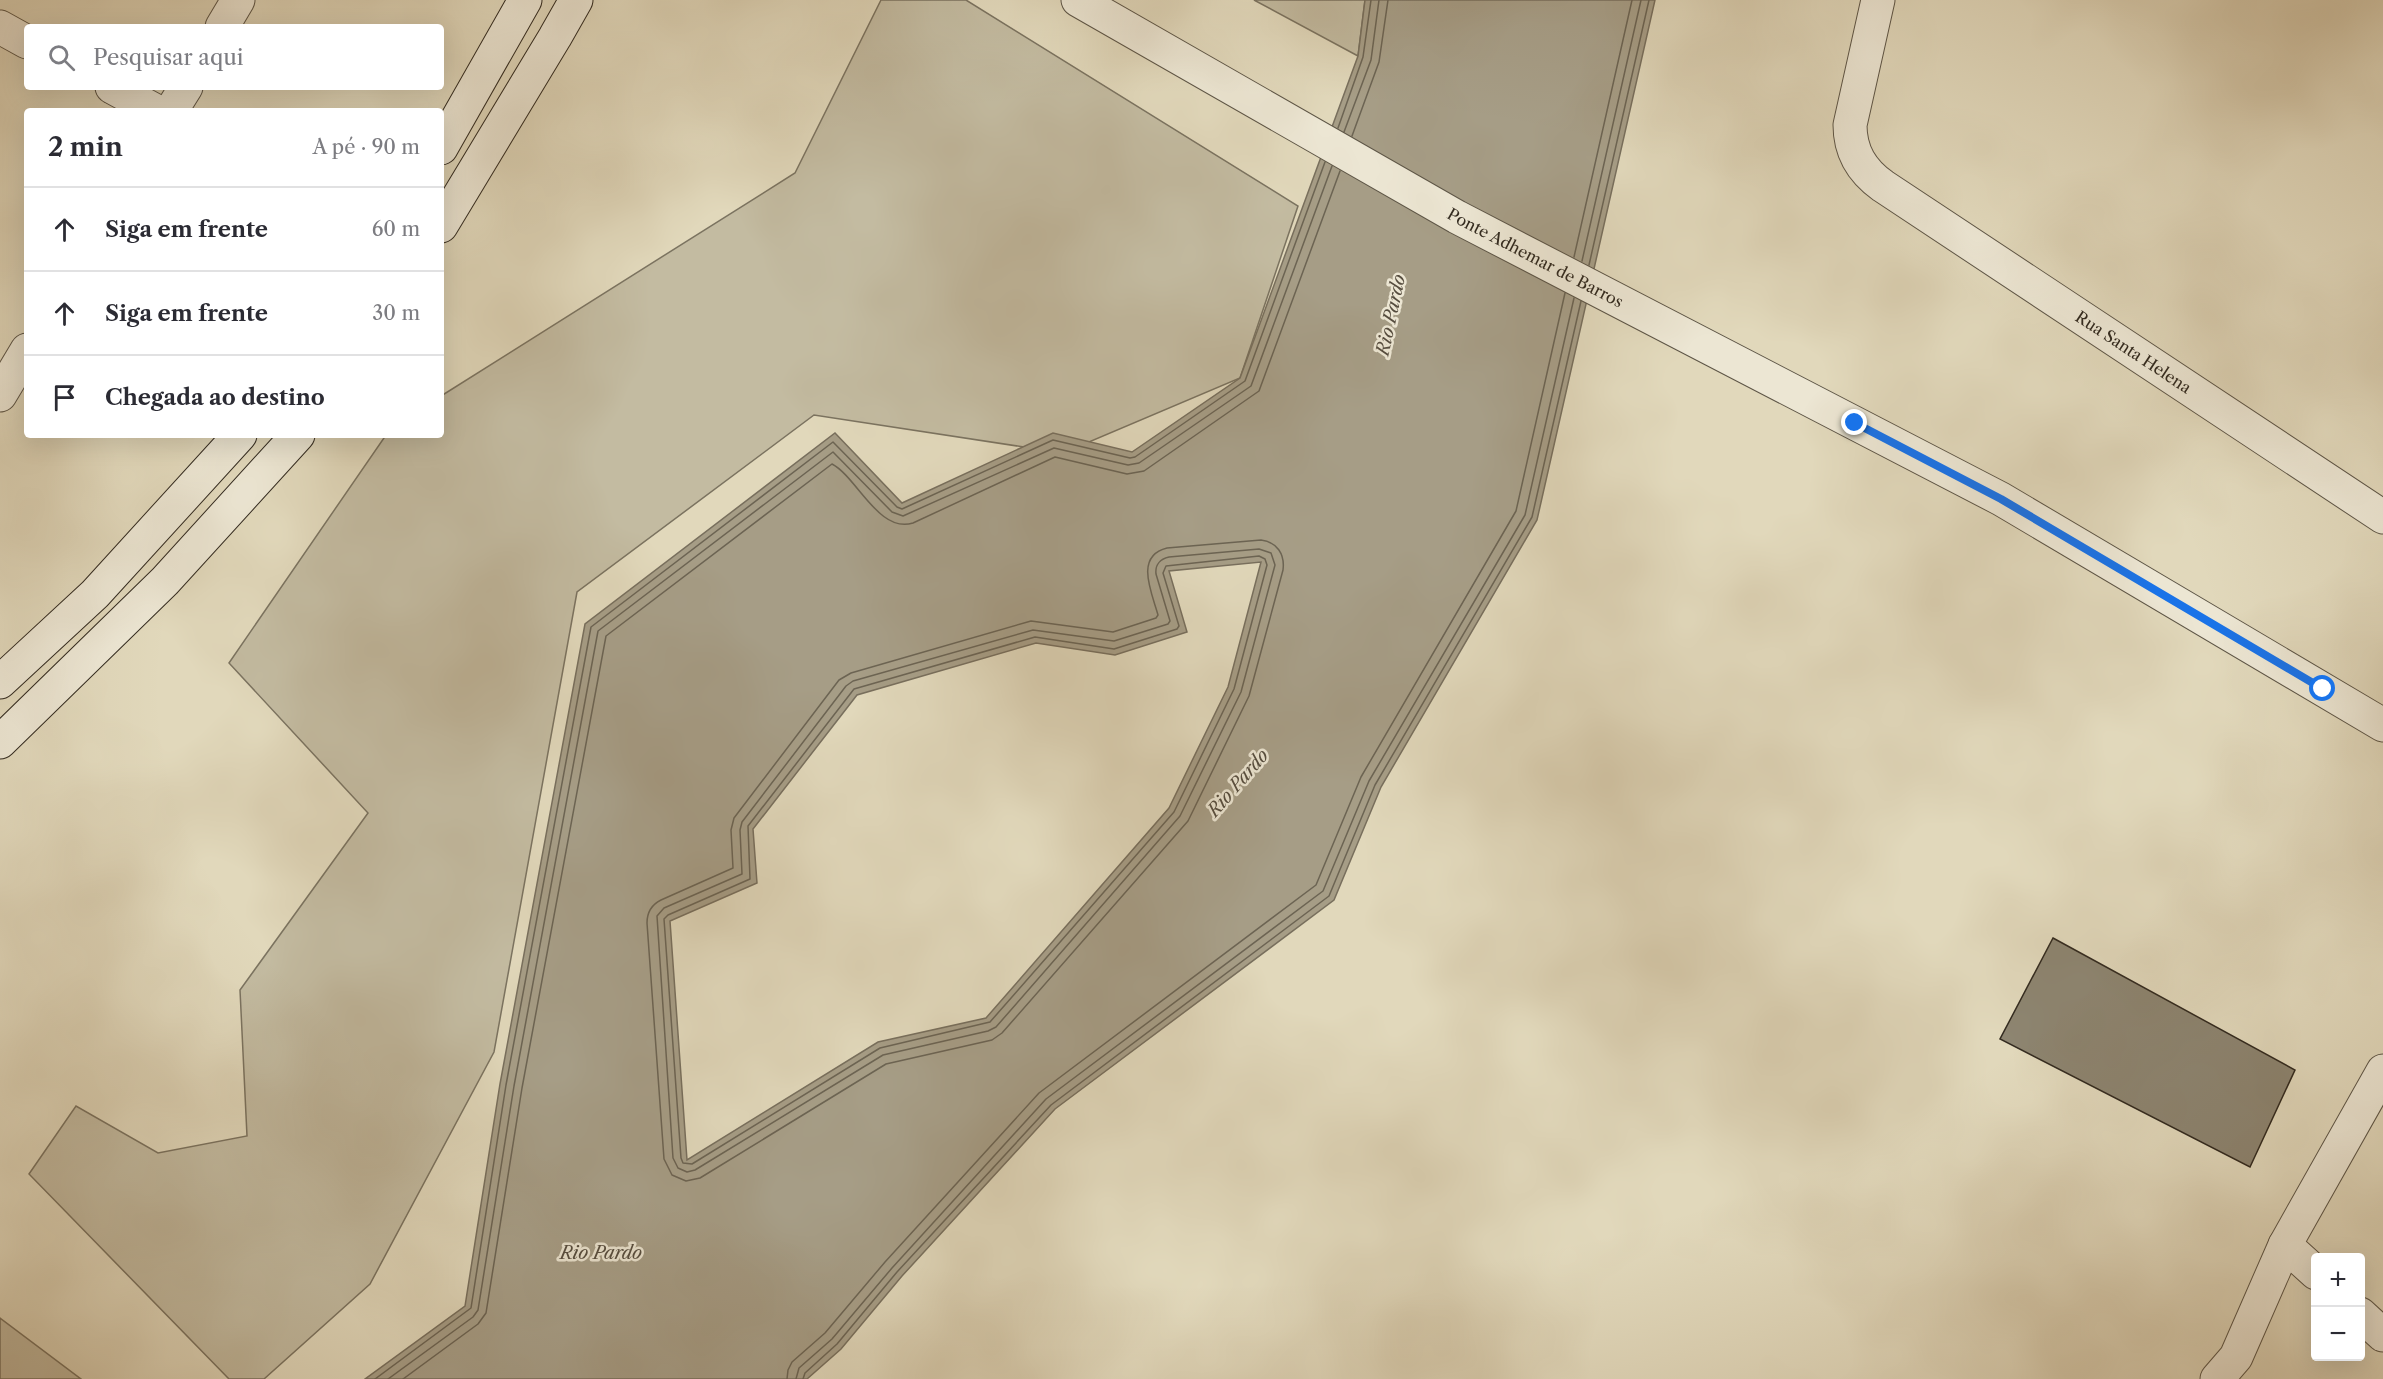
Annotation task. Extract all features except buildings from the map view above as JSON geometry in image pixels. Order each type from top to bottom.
[{"type":"street","points":[[224,24],[238,0]]},
{"type":"street","points":[[444,143],[525,0]]},
{"type":"street","points":[[444,221],[576,0]]},
{"type":"street","name":"Ponte Adhemar de Barros","points":[[1078,0],[1457,216],[2001,499],[2383,725]]},
{"type":"street","name":"Rua Santa Helena","points":[[1878,0],[1851,116],[1850,136],[1861,165],[1883,186],[2383,517]]},
{"type":"street","points":[[0,27],[24,40]]},
{"type":"street","points":[[118,90],[150,108]]},
{"type":"street","points":[[173,108],[184,90]]},
{"type":"street","points":[[0,395],[24,355]]},
{"type":"street","points":[[0,682],[95,594],[237,438]]},
{"type":"street","points":[[0,742],[165,581],[295,438]]},
{"type":"street","points":[[2217,1379],[2235,1358],[2285,1245],[2383,1071]]},
{"type":"street","points":[[2285,1245],[2311,1268]]},
{"type":"street","points":[[2365,1318],[2383,1335]]},
{"type":"shaded area","points":[[881,0],[966,0],[1298,206],[1240,378],[1063,453],[814,415],[577,592],[494,1052],[370,1284],[264,1379],[229,1379],[29,1174],[76,1106],[158,1153],[247,1136],[240,990],[368,813],[229,663],[384,438],[444,438],[444,394],[795,173]]},
{"type":"shaded area","points":[[1254,0],[1365,0],[1358,56]]},
{"type":"shaded area","points":[[0,1318],[81,1379],[0,1379]]},
{"type":"water","name":"Rio Pardo","points":[[1365,0],[1655,0],[1537,520],[1381,787],[1334,900],[1055,1109],[902,1276],[841,1349],[807,1379],[365,1379],[465,1306],[500,1084],[585,624],[835,433],[902,503],[1053,433],[1132,452],[1240,378],[1358,56]],"holes":[[[1261,562],[1228,687],[1169,808],[986,1018],[878,1042],[687,1160],[670,921],[757,883],[753,829],[857,695],[1036,643],[1115,655],[1187,632],[1169,571]]]},
{"type":"route","points":[[1855,423],[2001,499],[2323,689]]}]
